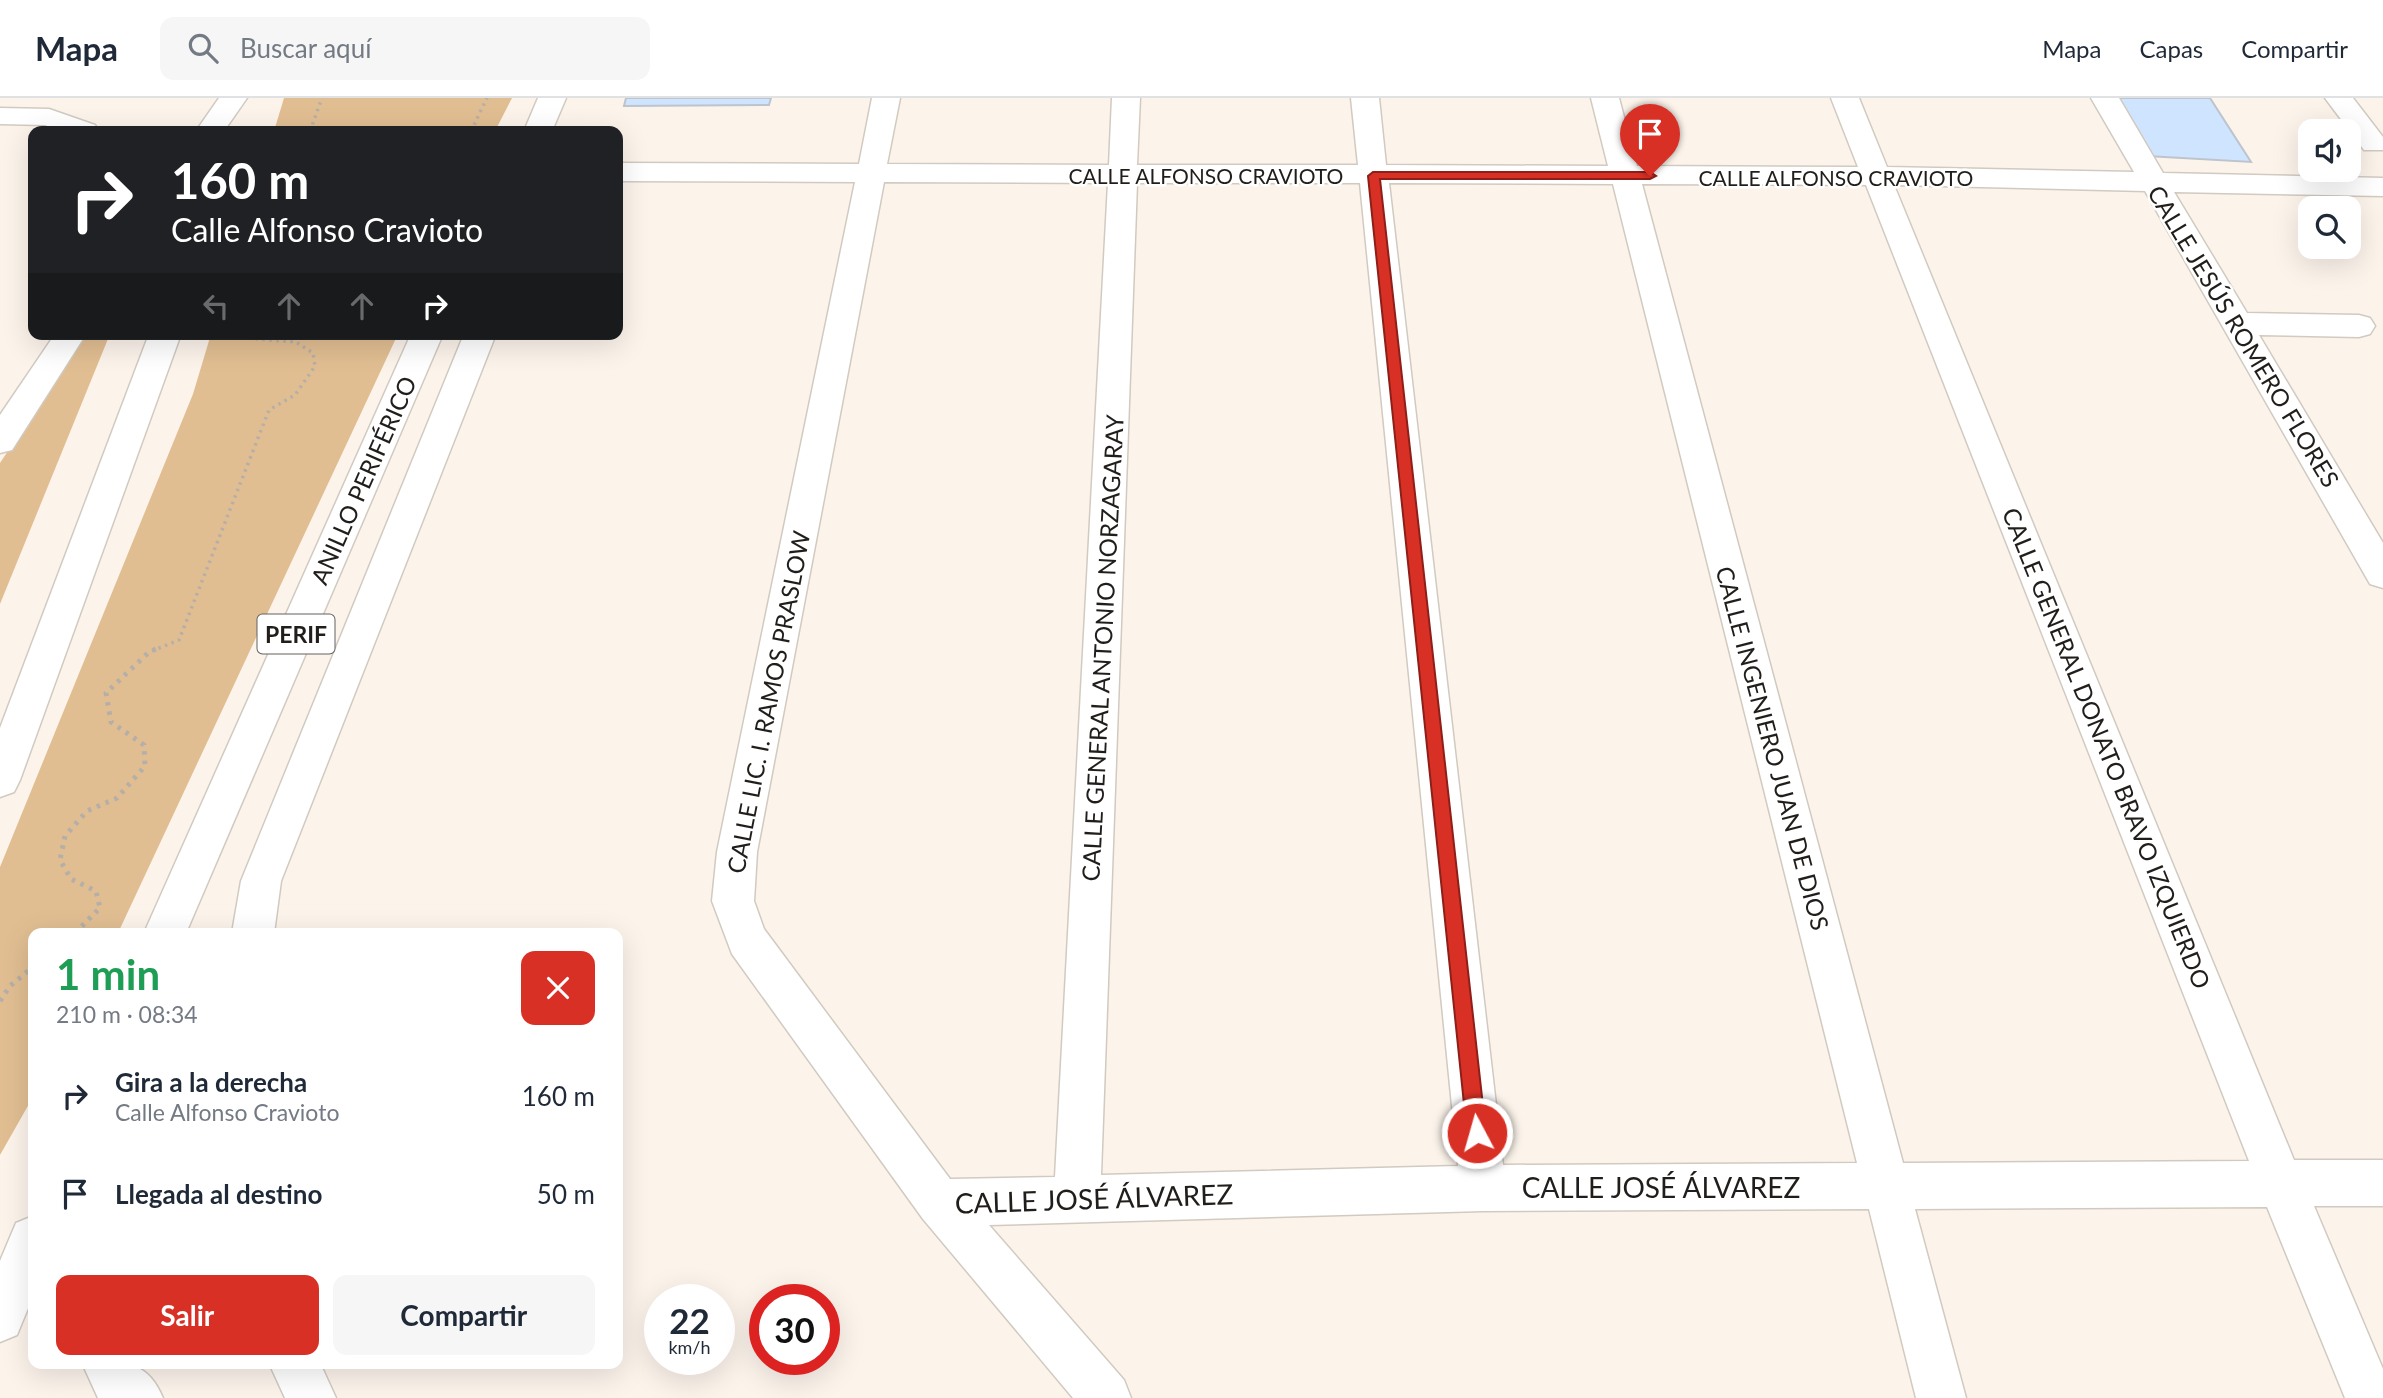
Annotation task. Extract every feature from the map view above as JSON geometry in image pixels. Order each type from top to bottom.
[{"type":"street","points":[[213,126],[233,98]]},
{"type":"street","points":[[241,126],[251,98]]},
{"type":"street","points":[[540,126],[552,98]]},
{"type":"street","name":"CALLE LIC. I. RAMOS PRASLOW","points":[[886,98],[737,852],[733,901],[747,940],[939,1203],[1106,1398]]},
{"type":"street","name":"CALLE GENERAL ANTONIO NORZAGARAY","points":[[1077,1198],[1126,98]]},
{"type":"street","points":[[1365,98],[1483,1188]]},
{"type":"street","name":"CALLE INGENIERO JUAN DE DIOS","points":[[1605,98],[1941,1398]]},
{"type":"street","name":"CALLE GENERAL DONATO BRAVO IZQUIERDO","points":[[1846,98],[2280,1182],[2370,1398]]},
{"type":"street","name":"CALLE JESÚS ROMERO FLORES","points":[[2105,98],[2380,563]]},
{"type":"street","points":[[2339,98],[2374,144]]},
{"type":"street","points":[[0,116],[49,117],[72,126]]},
{"type":"street","name":"CALLE ALFONSO CRAVIOTO","points":[[623,172],[1879,176],[2383,187]]},
{"type":"street","points":[[2237,324],[2359,326]]},
{"type":"street","points":[[0,441],[67,340]]},
{"type":"street","points":[[0,780],[163,340]]},
{"type":"street","name":"ANILLO PERIFÉRICO","points":[[167,928],[424,340]]},
{"type":"street","points":[[242,928],[478,340]]},
{"type":"street","points":[[254,928],[261,881]]},
{"type":"street","name":"CALLE JOSÉ ÁLVAREZ","points":[[939,1203],[1483,1188],[2383,1182]]},
{"type":"street","points":[[0,1318],[28,1252]]},
{"type":"street","points":[[109,1369],[112,1378],[138,1398]]},
{"type":"street","points":[[297,1369],[311,1398]]},
{"type":"path","points":[[312,126],[322,98]]},
{"type":"path","points":[[473,126],[487,98]]},
{"type":"path","points":[[80,928],[100,908],[96,891],[71,879],[60,860],[65,836],[87,811],[117,797],[145,766],[144,745],[111,722],[106,693],[122,674],[149,652],[179,640],[269,410],[295,395],[315,366],[313,353],[296,342],[270,340]]},
{"type":"path","points":[[0,1001],[10,986],[28,971]]},
{"type":"shaded area","points":[[284,98],[512,98],[498,126],[276,126]]},
{"type":"shaded area","points":[[82,340],[108,340],[0,604],[0,463]]},
{"type":"shaded area","points":[[209,340],[395,340],[120,928],[28,928],[28,1106],[0,1155],[0,867],[193,394]]},
{"type":"building","points":[[626,98],[771,98],[769,105],[624,106]]},
{"type":"building","points":[[2113,98],[2210,98],[2251,162],[2147,156]]},
{"type":"route","points":[[1477,1133],[1373,176],[1650,176]]}]
